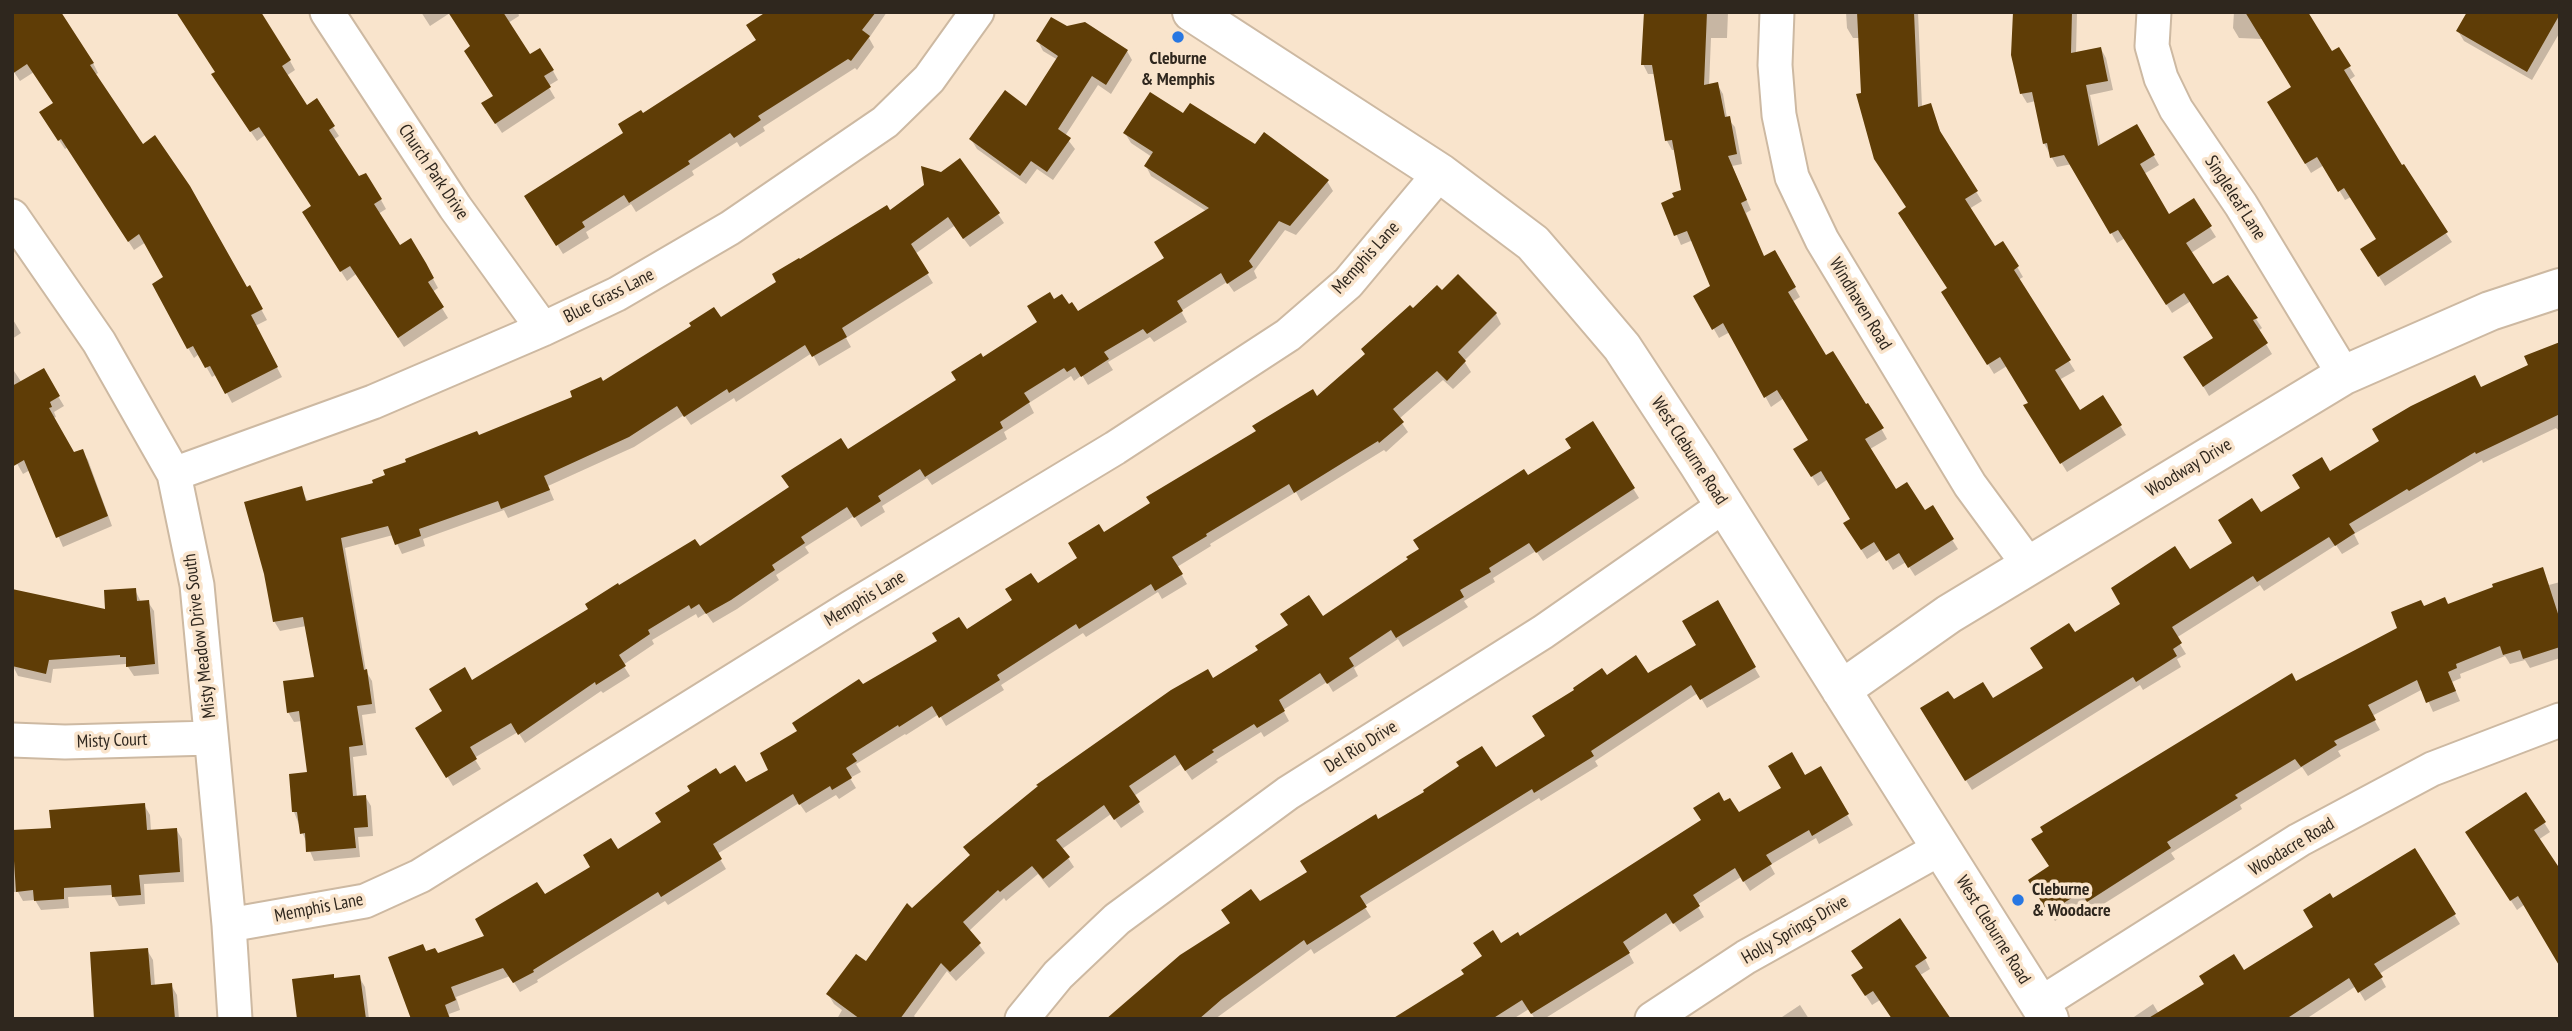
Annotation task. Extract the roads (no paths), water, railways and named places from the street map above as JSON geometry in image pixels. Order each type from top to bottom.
[{"type":"street","name":"Church Park Drive","points":[[327,12],[455,207],[542,329]]},
{"type":"street","name":"Blue Grass Lane","points":[[174,474],[373,401],[617,295],[730,228],[886,122],[929,79],[977,12]]},
{"type":"street","name":"West Cleburne Road","points":[[1192,12],[1440,173],[1533,243],[1560,274],[1622,348],[1725,505],[2044,1012]]},
{"type":"street","name":"Windhaven Road","points":[[1777,12],[1775,65],[1779,115],[1793,177],[1822,240],[1963,473],[2028,564]]},
{"type":"street","name":"Singleleaf Lane","points":[[2154,12],[2152,46],[2161,78],[2176,109],[2241,205],[2344,375]]},
{"type":"street","name":"Memphis Lane","points":[[229,925],[365,901],[420,876],[850,608],[1115,447],[1288,335],[1348,283],[1440,173]]},
{"type":"street","name":"Misty Meadow Drive South","points":[[12,216],[99,342],[174,474],[197,585],[229,925],[234,1019]]},
{"type":"street","name":"Woodway Drive","points":[[1841,690],[1949,614],[2028,564],[2344,375],[2490,311],[2560,288]]},
{"type":"street","name":"Del Rio Drive","points":[[1022,1019],[1058,975],[1117,919],[1288,793],[1543,632],[1725,505]]},
{"type":"street","name":"Woodacre Road","points":[[2044,1012],[2299,840],[2432,769],[2560,720]]},
{"type":"street","name":"Misty Court","points":[[12,740],[65,742],[211,738]]},
{"type":"street","name":"Holly Springs Drive","points":[[1652,1019],[1746,957],[1941,848]]},
{"type":"place","name":"Cleburne & Memphis","points":[[1178,37]]},
{"type":"place","name":"Cleburne & Woodacre","points":[[2018,900]]}]
